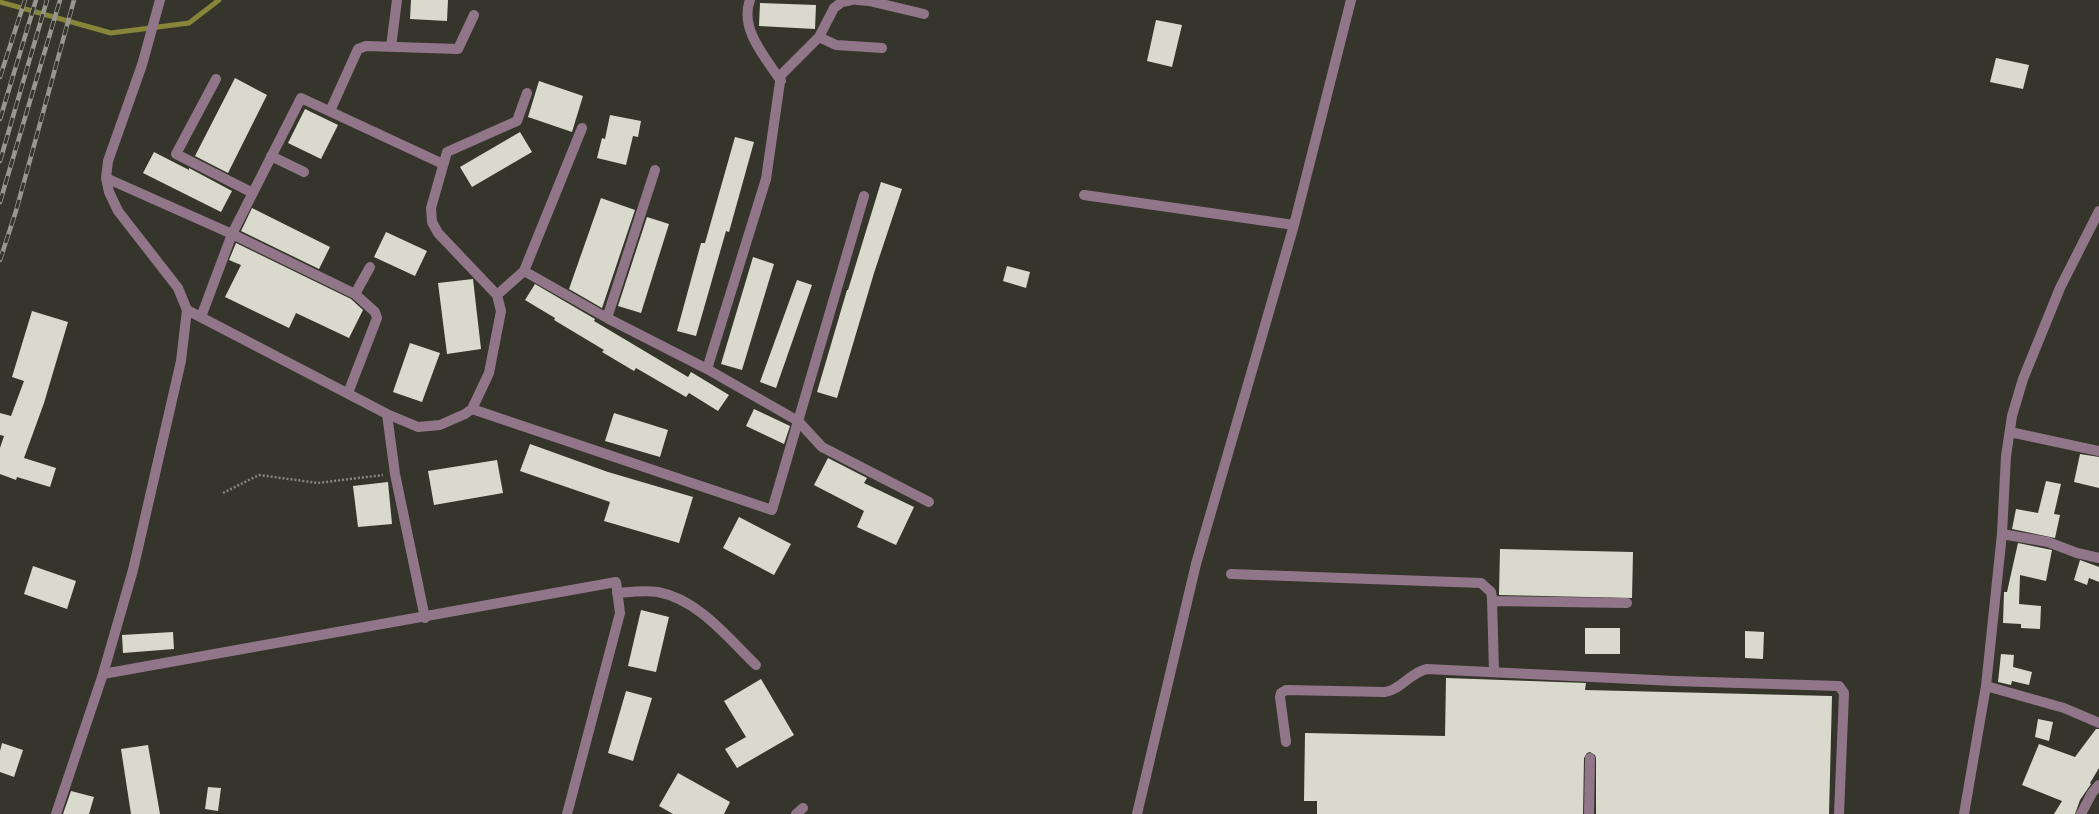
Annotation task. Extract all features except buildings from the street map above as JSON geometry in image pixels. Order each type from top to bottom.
[{"type":"street","points":[[56,814],[103,674],[134,570],[180,361],[187,310],[178,288],[118,211],[106,178],[108,161],[142,66],[160,0]]},
{"type":"street","points":[[391,47],[396,0]]},
{"type":"street","points":[[750,0],[747,20],[751,34],[781,81]]},
{"type":"street","points":[[707,369],[766,179],[781,75],[819,37],[834,8],[842,2],[852,0]]},
{"type":"street","points":[[857,0],[869,1],[924,14]]},
{"type":"street","points":[[1137,814],[1196,564],[1294,225],[1351,0]]},
{"type":"street","points":[[330,110],[358,49],[366,46],[458,49],[474,15]]},
{"type":"street","points":[[819,37],[836,45],[882,48]]},
{"type":"street","points":[[216,79],[176,154],[253,192]]},
{"type":"street","points":[[187,310],[387,414],[418,427],[440,425],[465,414],[472,409],[489,373],[501,311],[497,295],[438,233],[432,222],[431,208],[447,152],[517,121],[527,93]]},
{"type":"street","points":[[201,317],[232,234],[301,98],[330,110],[443,164]]},
{"type":"street","points":[[497,295],[524,271],[582,128]]},
{"type":"street","points":[[271,156],[304,172]]},
{"type":"street","points":[[607,318],[655,170]]},
{"type":"street","points":[[106,178],[232,234],[355,294],[375,312],[377,318],[348,393]]},
{"type":"street","points":[[1084,195],[1294,225]]},
{"type":"street","points":[[472,409],[772,510],[864,196]]},
{"type":"street","points":[[1964,814],[1986,686],[2002,534],[2006,456],[2012,416],[2023,379],[2057,295],[2099,211]]},
{"type":"street","points":[[355,294],[370,267]]},
{"type":"street","points":[[524,271],[607,318],[707,369],[798,421],[822,447],[929,502]]},
{"type":"street","points":[[387,414],[395,474],[425,618]]},
{"type":"street","points":[[2010,432],[2099,451]]},
{"type":"street","points":[[2002,534],[2048,542],[2077,553],[2099,558]]},
{"type":"street","points":[[1231,574],[1481,583],[1491,592],[1494,672]]},
{"type":"street","points":[[103,674],[425,618],[616,582],[620,613],[567,814]]},
{"type":"street","points":[[617,593],[657,592],[678,598],[698,609],[756,665]]},
{"type":"street","points":[[1492,601],[1627,603]]},
{"type":"street","points":[[1286,742],[1280,697],[1281,693],[1286,690],[1385,692],[1394,689],[1412,674],[1427,669],[1839,686],[1844,693],[1839,814]]},
{"type":"street","points":[[1986,686],[2064,708],[2099,723]]},
{"type":"street","points":[[1589,814],[1590,758]]},
{"type":"street","points":[[2081,814],[2092,793],[2099,785]]},
{"type":"path","points":[[223,493],[259,475],[318,483],[395,474]]},
{"type":"waterway","points":[[0,2],[111,33],[189,23],[219,0]]},
{"type":"railway","points":[[0,77],[25,0]]},
{"type":"railway","points":[[0,119],[36,0]]},
{"type":"railway","points":[[0,161],[47,0]]},
{"type":"railway","points":[[0,202],[60,0]]},
{"type":"railway","points":[[0,260],[16,211],[74,0]]}]
